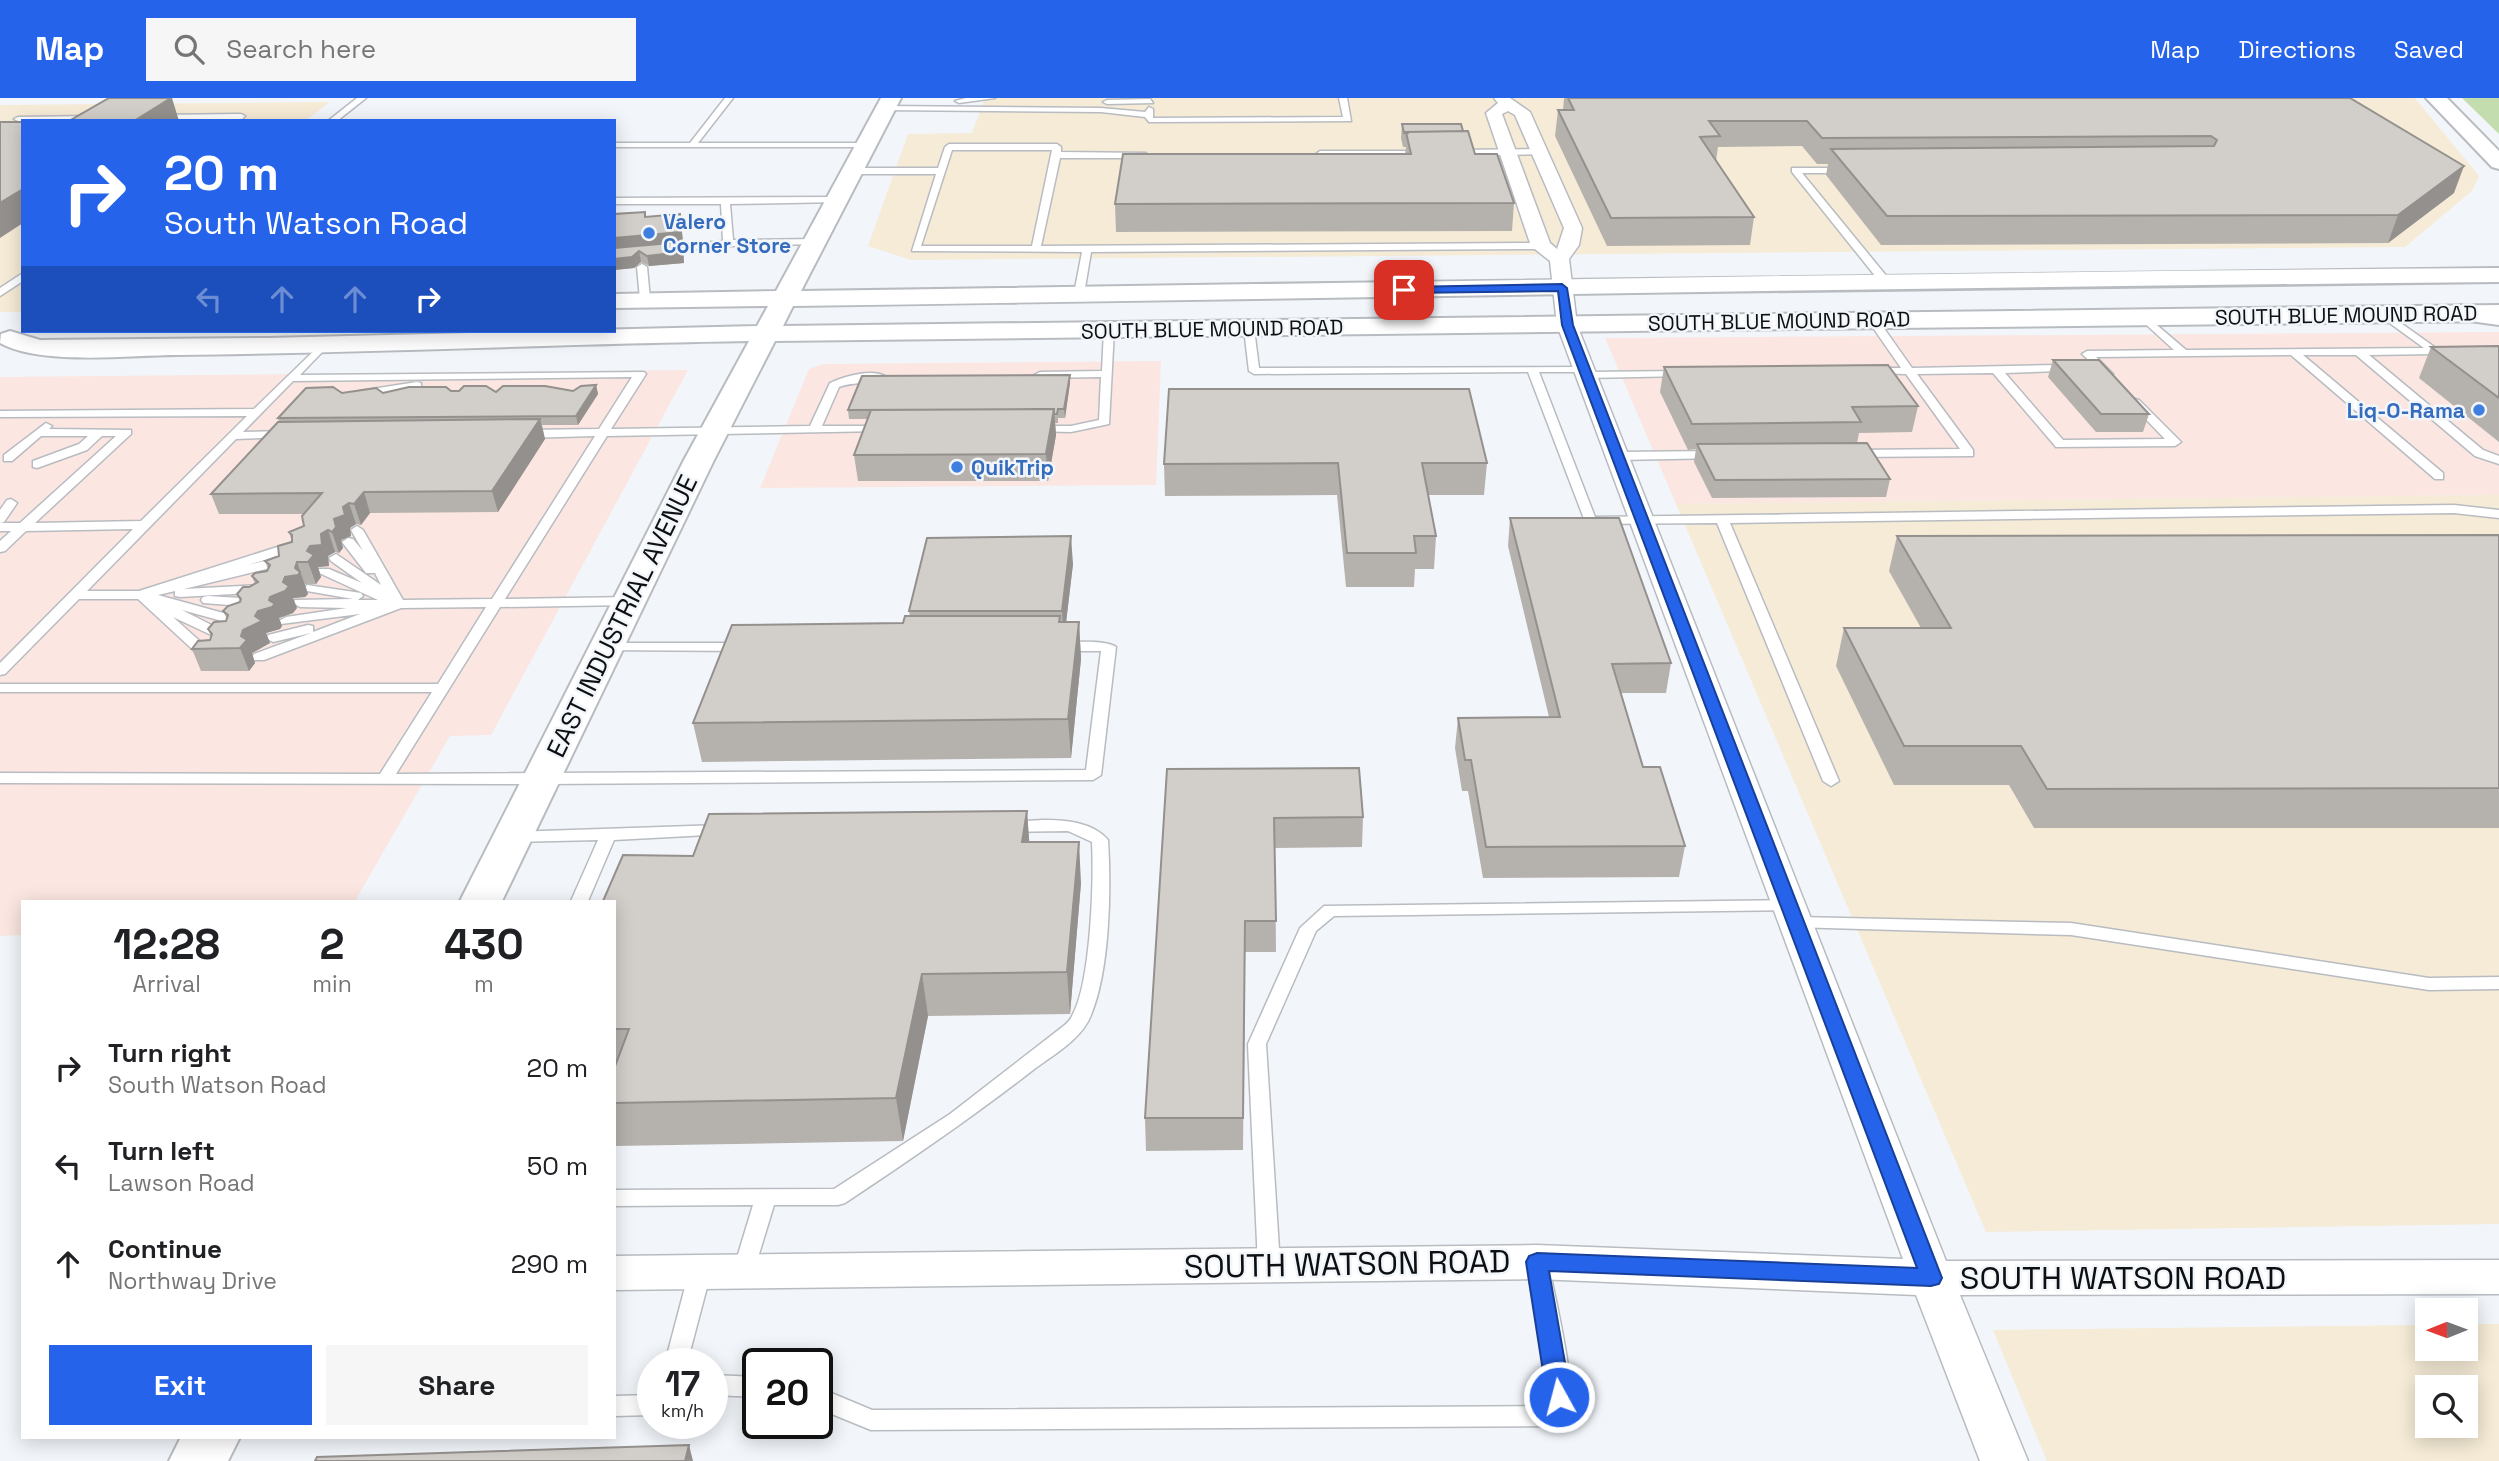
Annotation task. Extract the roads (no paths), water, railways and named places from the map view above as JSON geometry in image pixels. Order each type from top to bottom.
[{"type":"main road","points":[[2436,98],[2499,163]]},
{"type":"main road","name":"EAST INDUSTRIAL AVENUE","points":[[481,900],[715,432],[888,103]]},
{"type":"main road","points":[[2392,276],[2482,267],[2499,262]]},
{"type":"main road","name":"SOUTH BLUE MOUND ROAD","points":[[616,301],[1562,288],[1884,280],[2499,275]]},
{"type":"main road","points":[[2101,278],[2144,317]]},
{"type":"main road","name":"SOUTH BLUE MOUND ROAD","points":[[3,342],[38,348],[323,345],[551,336],[768,333],[1567,325],[1872,319],[2457,313],[2499,315]]},
{"type":"main road","name":"SOUTH BLUE MOUND ROAD","points":[[3,342],[42,333]]},
{"type":"main road","points":[[198,1461],[210,1439]]},
{"type":"street","points":[[1559,259],[1541,246],[1494,113],[1505,101],[1522,112],[1573,228],[1570,245],[1559,259],[1567,325],[1931,1278],[2004,1461]]},
{"type":"street","name":"SOUTH WATSON ROAD","points":[[616,1273],[1537,1262],[1931,1278],[2499,1278]]},
{"type":"lane","points":[[335,119],[362,98]]},
{"type":"lane","points":[[692,145],[729,98]]},
{"type":"lane","points":[[947,103],[991,98]]},
{"type":"lane","points":[[888,103],[1148,99],[1149,120],[1348,119],[1343,98]]},
{"type":"lane","points":[[888,103],[975,109],[982,114],[1008,116],[1149,116]]},
{"type":"lane","points":[[144,117],[241,116],[237,119]]},
{"type":"lane","points":[[18,119],[102,118]]},
{"type":"lane","points":[[616,145],[866,145]]},
{"type":"lane","points":[[1036,249],[1057,147],[949,147],[915,249],[1036,249],[1087,249],[1541,246]]},
{"type":"lane","points":[[1446,153],[1541,152]]},
{"type":"lane","points":[[1315,154],[1433,154]]},
{"type":"lane","points":[[1056,155],[1153,155]]},
{"type":"lane","points":[[1863,170],[1795,170],[1884,280]]},
{"type":"lane","points":[[854,171],[942,171]]},
{"type":"lane","points":[[616,201],[839,200]]},
{"type":"lane","points":[[724,201],[729,243]]},
{"type":"lane","points":[[653,250],[729,243],[816,242]]},
{"type":"lane","points":[[1079,294],[1087,249]]},
{"type":"lane","points":[[642,267],[645,299]]},
{"type":"lane","points":[[0,293],[21,277]]},
{"type":"lane","points":[[1856,372],[2059,368],[2087,354],[2440,352],[2384,314]]},
{"type":"lane","points":[[2144,317],[2183,354]]},
{"type":"lane","points":[[1847,454],[1969,453],[1872,319]]},
{"type":"lane","points":[[1249,329],[1254,371],[1532,369],[1694,374]]},
{"type":"lane","points":[[1017,429],[1071,429],[1105,422],[1110,330]]},
{"type":"lane","points":[[0,671],[323,345]]},
{"type":"lane","points":[[2293,352],[2439,476]]},
{"type":"lane","points":[[2358,352],[2479,453],[2499,460]]},
{"type":"lane","points":[[2087,354],[2116,384]]},
{"type":"lane","points":[[1532,369],[1590,521],[2454,509],[2499,514]]},
{"type":"lane","points":[[1996,370],[2060,444],[2175,442],[2126,393]]},
{"type":"lane","points":[[292,378],[469,381],[640,374],[385,779]]},
{"type":"lane","points":[[1025,375],[1107,374]]},
{"type":"lane","points":[[815,428],[834,385],[848,379],[889,377]]},
{"type":"lane","points":[[386,396],[469,381],[510,387]]},
{"type":"lane","points":[[344,396],[469,381],[537,388]]},
{"type":"lane","points":[[435,391],[469,381],[489,389]]},
{"type":"lane","points":[[0,414],[259,412]]},
{"type":"lane","points":[[8,458],[62,413]]},
{"type":"lane","points":[[554,425],[512,431],[605,433],[896,428]]},
{"type":"lane","points":[[58,464],[99,432]]},
{"type":"lane","points":[[0,548],[127,432],[38,433]]},
{"type":"lane","points":[[235,436],[303,435]]},
{"type":"lane","points":[[37,464],[83,447]]},
{"type":"lane","points":[[1618,456],[1726,455]]},
{"type":"lane","points":[[0,519],[12,503]]},
{"type":"lane","points":[[1722,519],[1831,781]]},
{"type":"lane","points":[[0,527],[146,525]]},
{"type":"lane","points":[[356,530],[399,604]]},
{"type":"lane","points":[[141,594],[303,539]]},
{"type":"lane","points":[[348,542],[399,604]]},
{"type":"lane","points":[[141,594],[292,558]]},
{"type":"lane","points":[[336,558],[399,604]]},
{"type":"lane","points":[[324,572],[399,604]]},
{"type":"lane","points":[[141,594],[280,573]]},
{"type":"lane","points":[[77,595],[268,588]]},
{"type":"lane","points":[[312,588],[399,604]]},
{"type":"lane","points":[[141,594],[256,603]]},
{"type":"lane","points":[[141,594],[240,622]]},
{"type":"lane","points":[[141,594],[227,639]]},
{"type":"lane","points":[[141,594],[211,659]]},
{"type":"lane","points":[[300,603],[630,601]]},
{"type":"lane","points":[[286,621],[399,604]]},
{"type":"lane","points":[[273,638],[399,604]]},
{"type":"lane","points":[[259,657],[399,604]]},
{"type":"lane","points":[[606,647],[764,647]]},
{"type":"lane","points":[[0,778],[541,779],[1093,775],[1110,647],[1040,647]]},
{"type":"lane","points":[[0,688],[442,688]]},
{"type":"lane","points":[[616,1198],[838,1197],[957,1119],[1068,1033],[1081,1018],[1094,959],[1100,839],[1088,830],[1074,826],[992,827]]},
{"type":"lane","points":[[512,837],[736,830]]},
{"type":"lane","points":[[580,900],[608,835]]},
{"type":"lane","points":[[1269,1265],[1257,1044],[1309,928],[1330,910],[1794,914],[2071,929],[2429,984],[2499,984]]},
{"type":"lane","points":[[744,1271],[766,1197]]},
{"type":"lane","points":[[833,1404],[871,1420],[1560,1416],[1558,1378],[1537,1262]]},
{"type":"lane","points":[[680,1348],[700,1272]]},
{"type":"lane","points":[[616,1406],[637,1405]]},
{"type":"place","name":"Valero Corner Store","points":[[649,233]]},
{"type":"place","name":"Liq-O-Rama","points":[[2479,410]]},
{"type":"place","name":"QuikTrip","points":[[957,467]]}]
